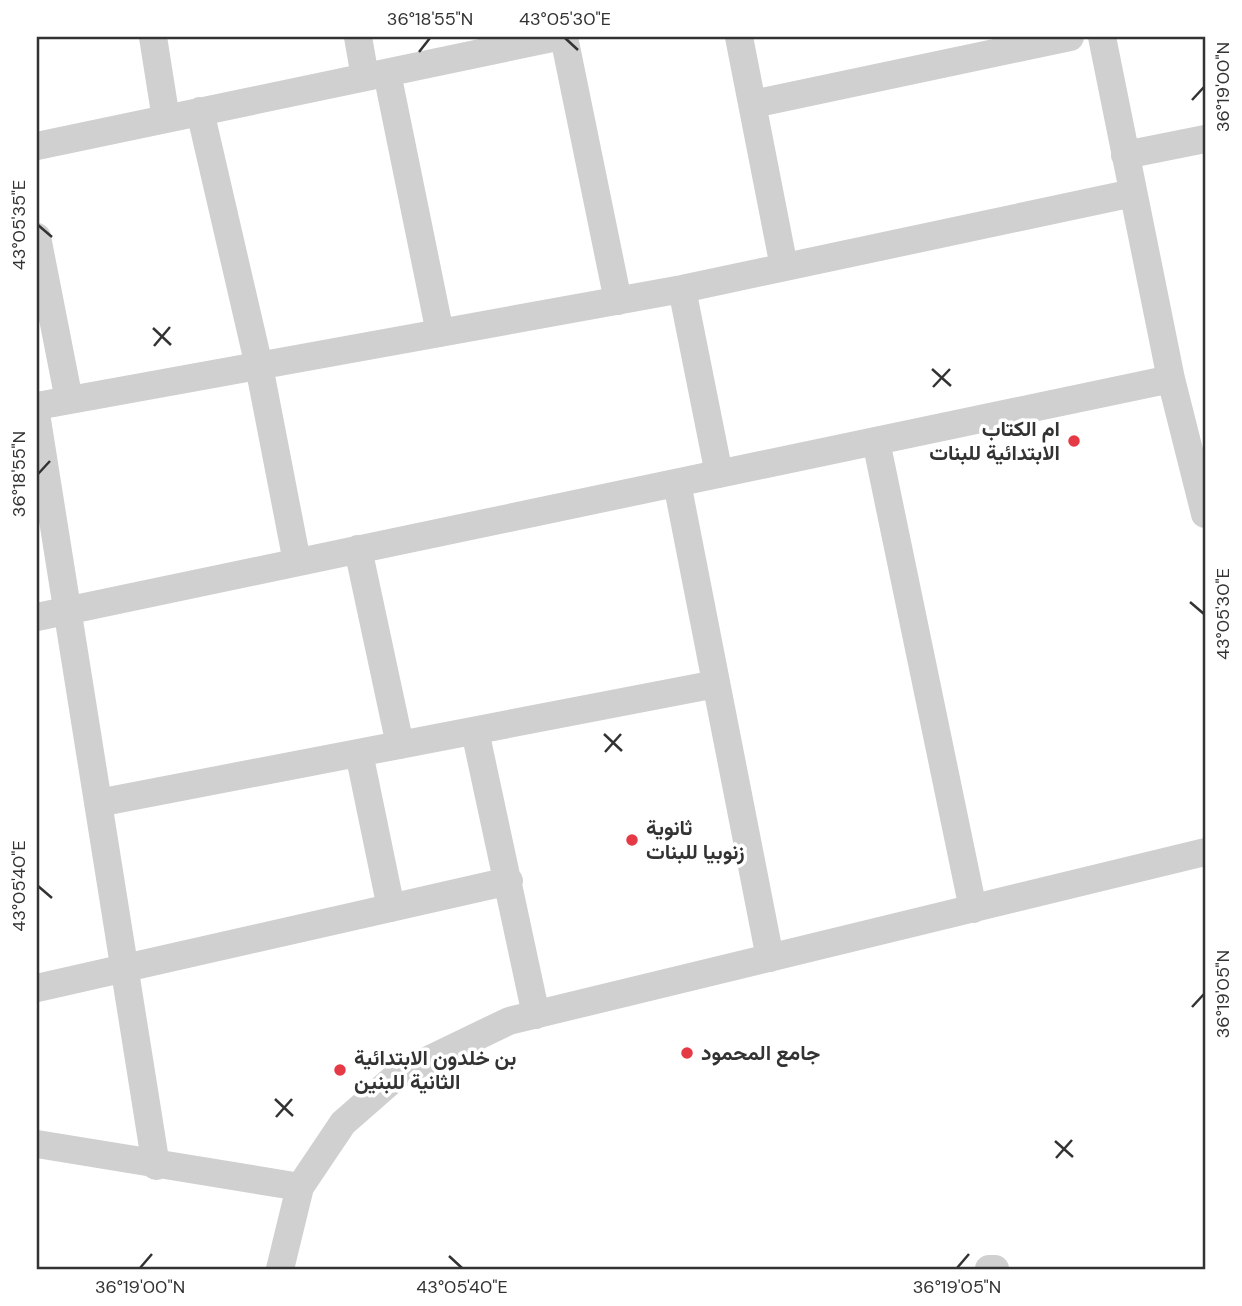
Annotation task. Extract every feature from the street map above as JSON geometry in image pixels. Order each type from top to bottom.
[{"type":"street","points":[[153,37],[166,119]]},
{"type":"street","points":[[358,37],[376,75],[440,333]]},
{"type":"street","points":[[739,37],[784,267]]},
{"type":"street","points":[[752,104],[1070,37]]},
{"type":"street","points":[[1102,37],[1171,379],[1205,514]]},
{"type":"street","points":[[37,146],[550,38],[618,301]]},
{"type":"street","points":[[200,111],[258,366],[297,562]]},
{"type":"street","points":[[1125,155],[1205,139]]},
{"type":"street","points":[[37,406],[682,289],[1133,193]]},
{"type":"street","points":[[37,237],[69,400]]},
{"type":"street","points":[[682,289],[719,474]]},
{"type":"street","points":[[37,617],[1171,379]]},
{"type":"street","points":[[37,420],[156,1166]]},
{"type":"street","points":[[876,441],[974,909]]},
{"type":"street","points":[[677,483],[770,958]]},
{"type":"street","points":[[358,549],[400,745]]},
{"type":"street","points":[[98,803],[716,684]]},
{"type":"street","points":[[475,731],[536,1015]]},
{"type":"street","points":[[359,753],[391,908]]},
{"type":"street","points":[[280,1269],[300,1187],[343,1123],[399,1074],[509,1021],[1205,852]]},
{"type":"street","points":[[37,988],[509,881]]},
{"type":"street","points":[[37,1144],[156,1166],[300,1187]]},
{"type":"street","points":[[989,1269],[995,1269]]},
{"type":"place","name":"ام الكتاب الابتدائية للبنات","points":[[1074,441]]},
{"type":"place","name":"ثانوية زنوبيا للبنات","points":[[632,840]]},
{"type":"place","name":"جامع المحمود","points":[[687,1053]]},
{"type":"place","name":"بن خلدون الابتدائية الثانية للبنين","points":[[340,1070]]}]
